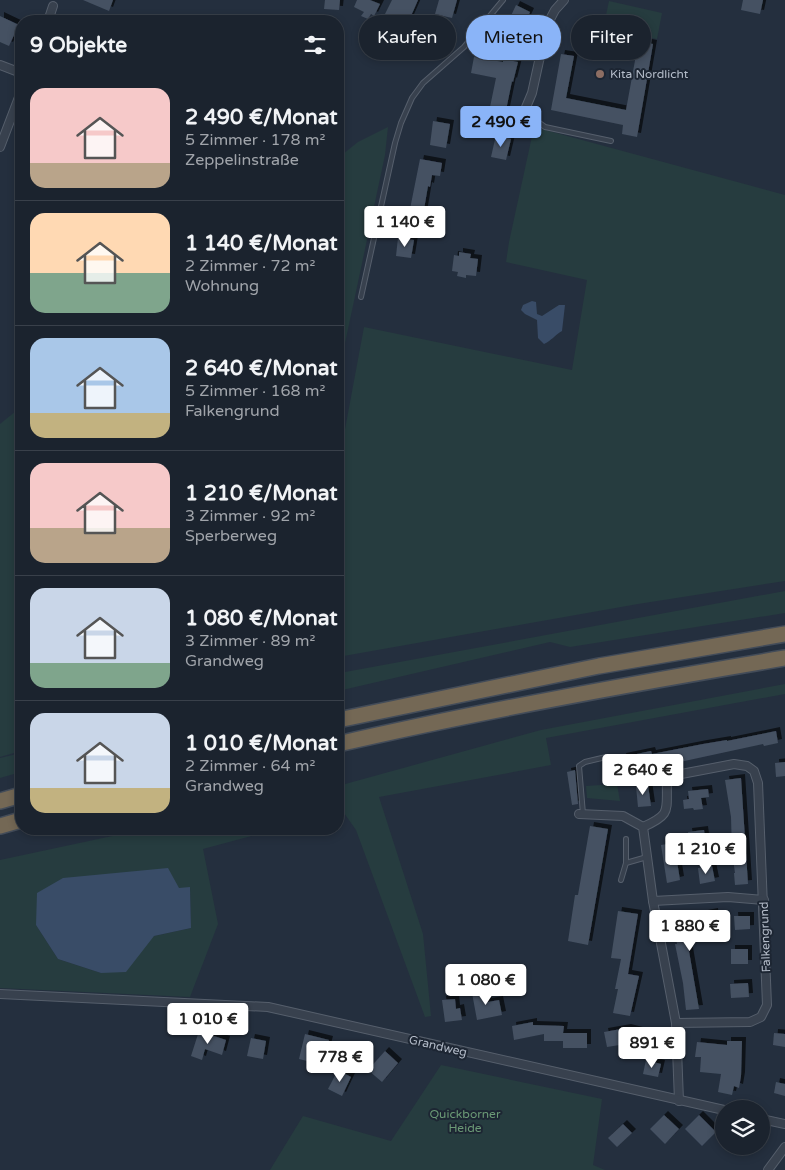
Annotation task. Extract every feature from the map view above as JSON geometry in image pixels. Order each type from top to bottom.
[{"type":"highway","points":[[344,719],[599,666],[785,634]]},
{"type":"highway","points":[[344,743],[395,730],[588,692],[785,658]]},
{"type":"highway","points":[[0,801],[15,797]]},
{"type":"highway","points":[[0,826],[15,822]]},
{"type":"street","points":[[524,112],[532,93],[547,25],[555,10],[564,0]]},
{"type":"street","points":[[50,15],[53,6]]},
{"type":"street","points":[[0,65],[15,71]]},
{"type":"street","points":[[0,147],[15,108]]},
{"type":"street","name":"Falkengrund","points":[[643,827],[661,819],[667,811],[667,782],[676,775],[734,764],[747,766],[754,771],[758,783],[767,1005],[761,1017],[750,1022],[676,1023]]},
{"type":"street","points":[[581,814],[623,816],[643,827],[653,901],[676,1023],[679,1101]]},
{"type":"street","points":[[653,901],[728,897],[764,900]]},
{"type":"street","name":"Grandweg","points":[[0,994],[268,1007],[715,1108]]},
{"type":"street","points":[[770,1121],[785,1124]]},
{"type":"street","points":[[768,1170],[785,1147]]},
{"type":"lane","points":[[362,297],[395,143],[412,98],[423,83],[464,47],[503,0]]},
{"type":"lane","points":[[524,112],[545,127],[611,141]]},
{"type":"lane","points":[[581,814],[579,766],[585,762],[606,757]]},
{"type":"lane","points":[[621,880],[626,863],[626,839]]},
{"type":"lane","points":[[626,863],[647,857]]},
{"type":"green space","points":[[609,1],[662,13],[657,39],[651,38],[651,15],[606,15]]},
{"type":"green space","points":[[388,127],[385,155],[344,348],[344,153],[358,142]]},
{"type":"green space","points":[[534,127],[785,195],[785,581],[638,604],[344,656],[344,435],[364,327],[572,370],[587,280],[506,262]]},
{"type":"green space","points":[[15,412],[15,753],[0,757],[0,424]]},
{"type":"green space","points":[[785,591],[785,613],[570,647],[550,642],[344,690],[345,672]]},
{"type":"green space","points":[[785,684],[785,694],[546,738],[551,765],[379,797],[423,934],[431,1016],[425,1017],[356,830],[344,813],[344,784],[541,730]]},
{"type":"green space","points":[[15,754],[15,774],[0,778],[0,758]]},
{"type":"green space","points":[[617,784],[620,801],[587,798],[586,786]]},
{"type":"green space","points":[[117,835],[255,835],[203,849],[218,924],[190,997],[0,988],[0,860]],"holes":[[[179,888],[190,888],[191,928],[154,936],[101,973],[58,959],[36,925]]]},
{"type":"green space","name":"Quickborner Heide","points":[[441,1065],[602,1099],[593,1165],[605,1170],[270,1170],[303,1116],[391,1141]]},
{"type":"water","points":[[532,301],[536,302],[537,314],[542,316],[559,305],[565,305],[562,331],[544,344],[538,338],[537,320],[521,310],[523,305]]},
{"type":"water","points":[[168,868],[179,888],[190,887],[191,928],[154,936],[126,972],[101,973],[58,959],[36,925],[37,893],[63,878]]},
{"type":"building","points":[[83,0],[113,0],[109,11]]},
{"type":"building","points":[[325,0],[340,0],[339,10],[324,9]]},
{"type":"building","points":[[357,0],[370,0],[380,4],[374,15],[362,15],[364,12],[354,7]]},
{"type":"building","points":[[392,0],[418,0],[411,15],[385,14]]},
{"type":"building","points":[[439,0],[457,0],[453,15],[435,14]]},
{"type":"building","points":[[743,0],[763,0],[760,14],[741,10]]},
{"type":"building","points":[[516,5],[530,12],[529,15],[511,15]]},
{"type":"building","points":[[0,16],[15,23],[15,33],[9,46],[0,42]]},
{"type":"building","points":[[561,54],[571,56],[571,60],[573,60],[566,98],[626,110],[635,60],[650,60],[637,137],[622,134],[623,125],[551,110]]},
{"type":"building","points":[[473,60],[503,62],[503,60],[508,60],[518,62],[505,115],[489,112],[496,78],[471,73]]},
{"type":"building","points":[[433,121],[450,124],[446,148],[430,145]]},
{"type":"building","points":[[496,135],[511,139],[506,160],[491,157]]},
{"type":"building","points":[[420,159],[442,163],[440,176],[432,175],[430,187],[428,186],[422,221],[408,219]]},
{"type":"building","points":[[398,238],[414,240],[411,258],[396,256]]},
{"type":"building","points":[[459,252],[471,254],[470,258],[478,259],[476,276],[466,275],[466,278],[457,276],[458,272],[452,271],[454,255],[459,256]]},
{"type":"building","points":[[776,731],[778,743],[764,746],[763,744],[666,765],[665,762],[625,770],[622,757],[651,751],[652,754]]},
{"type":"building","points":[[785,762],[785,776],[776,777],[775,763]]},
{"type":"building","points":[[575,770],[578,804],[572,805],[567,772]]},
{"type":"building","points":[[741,778],[748,884],[735,885],[731,817],[725,780]]},
{"type":"building","points":[[648,785],[651,806],[638,807],[636,786]]},
{"type":"building","points":[[708,789],[709,797],[701,798],[703,809],[684,809],[683,800],[689,799],[688,791]]},
{"type":"building","points":[[590,826],[608,829],[588,945],[568,941],[575,895],[578,895]]},
{"type":"building","points":[[704,830],[706,845],[690,847],[688,832]]},
{"type":"building","points":[[674,843],[680,880],[667,883],[661,845]]},
{"type":"building","points":[[712,866],[715,881],[700,884],[698,868]]},
{"type":"building","points":[[618,911],[638,914],[628,974],[639,976],[630,1016],[613,1013],[618,989],[615,989],[621,959],[611,958]]},
{"type":"building","points":[[714,912],[716,928],[686,934],[699,1009],[686,1010],[673,920]]},
{"type":"building","points":[[734,916],[750,916],[750,929],[735,930]]},
{"type":"building","points":[[731,949],[748,949],[748,964],[731,964]]},
{"type":"building","points":[[748,983],[749,997],[731,998],[730,984]]},
{"type":"building","points":[[486,991],[488,1002],[499,1000],[502,1015],[477,1020],[472,993]]},
{"type":"building","points":[[455,999],[456,1009],[460,1008],[462,1020],[445,1022],[442,1000]]},
{"type":"building","points":[[533,1022],[533,1025],[564,1026],[563,1033],[587,1033],[587,1048],[563,1048],[563,1041],[544,1041],[544,1034],[514,1040],[512,1026]]},
{"type":"building","points":[[627,1028],[655,1035],[652,1048],[632,1043],[607,1047],[604,1032]]},
{"type":"building","points":[[199,1031],[226,1040],[222,1055],[205,1049],[202,1060],[191,1056]]},
{"type":"building","points":[[774,1033],[785,1034],[785,1047],[773,1045]]},
{"type":"building","points":[[305,1034],[329,1040],[326,1051],[314,1048],[311,1062],[299,1059]]},
{"type":"building","points":[[251,1038],[266,1041],[263,1059],[247,1056]]},
{"type":"building","points":[[727,1041],[742,1041],[739,1088],[734,1086],[732,1095],[718,1092],[721,1074],[700,1072],[701,1057],[695,1057],[697,1042],[727,1045]]},
{"type":"building","points":[[385,1051],[398,1063],[382,1082],[368,1070]]},
{"type":"building","points":[[646,1060],[661,1064],[658,1077],[643,1074]]},
{"type":"building","points":[[338,1070],[351,1077],[342,1096],[328,1089]]},
{"type":"building","points":[[776,1082],[785,1084],[785,1096],[774,1093]]},
{"type":"building","points":[[664,1115],[679,1129],[665,1144],[650,1129]]},
{"type":"building","points":[[699,1115],[715,1133],[702,1146],[685,1129]]},
{"type":"building","points":[[623,1124],[632,1133],[617,1147],[608,1138]]},
{"type":"place","name":"Kita Nordlicht","points":[[600,74]]}]
